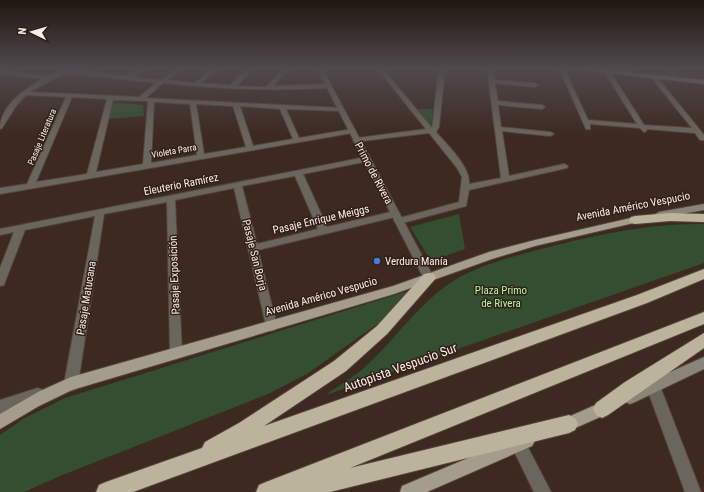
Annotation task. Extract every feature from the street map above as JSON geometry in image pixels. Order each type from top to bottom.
[{"type":"highway","points":[[635,220],[704,218]]},
{"type":"highway","name":"Autopista Vespucio Sur","points":[[106,492],[642,299],[704,274]]},
{"type":"highway","points":[[177,466],[245,429],[340,366],[382,330],[429,278]]},
{"type":"highway","points":[[266,492],[704,318]]},
{"type":"highway","points":[[602,409],[704,340]]},
{"type":"highway","points":[[290,492],[569,424]]},
{"type":"main road","name":"Avenida Américo Vespucio","points":[[0,422],[33,401],[72,384],[429,278],[476,260],[512,249],[635,220],[704,207]]},
{"type":"main road","points":[[408,492],[569,424],[704,363]]},
{"type":"street","points":[[0,127],[16,102],[29,91]]},
{"type":"street","points":[[140,100],[150,91]]},
{"type":"street","name":"Primo de Rivera","points":[[331,91],[429,278]]},
{"type":"street","points":[[398,91],[464,172],[466,187],[474,187],[564,166]]},
{"type":"street","points":[[357,140],[431,131],[436,126],[440,91]]},
{"type":"street","points":[[493,91],[505,180]]},
{"type":"street","points":[[571,91],[587,125],[698,131]]},
{"type":"street","points":[[620,91],[646,134]]},
{"type":"street","points":[[665,91],[703,138]]},
{"type":"street","points":[[24,94],[341,110]]},
{"type":"street","name":"Pasaje Literatura","points":[[31,185],[70,96]]},
{"type":"street","points":[[91,175],[110,98]]},
{"type":"street","points":[[147,166],[151,100]]},
{"type":"street","points":[[194,102],[201,157]]},
{"type":"street","points":[[494,103],[542,107]]},
{"type":"street","points":[[236,105],[250,149]]},
{"type":"street","points":[[282,107],[297,141]]},
{"type":"street","points":[[498,129],[550,134]]},
{"type":"street","name":"Violeta Parra","points":[[0,190],[352,131]]},
{"type":"street","name":"Eleuterio Ramírez","points":[[0,232],[366,159]]},
{"type":"street","points":[[298,172],[324,231]]},
{"type":"street","name":"Pasaje San Borja","points":[[237,185],[271,326]]},
{"type":"street","name":"Pasaje Enrique Meiggs","points":[[253,248],[324,231],[464,204],[466,187]]},
{"type":"street","name":"Pasaje Exposición","points":[[171,198],[176,353]]},
{"type":"street","name":"Pasaje Matucana","points":[[72,384],[100,212]]},
{"type":"street","points":[[0,282],[21,228]]},
{"type":"street","points":[[653,386],[693,492]]},
{"type":"street","points":[[0,407],[53,391]]},
{"type":"street","points":[[519,445],[543,492]]},
{"type":"green space","points":[[112,102],[143,105],[144,116],[109,119]]},
{"type":"green space","points":[[416,109],[433,109],[431,128]]},
{"type":"green space","points":[[459,214],[465,249],[431,261],[410,227]]},
{"type":"green space","name":"Plaza Primo de Rivera","points":[[683,224],[704,224],[704,263],[326,395],[365,367],[428,301],[452,282],[472,271],[515,256],[599,235],[641,228]]},
{"type":"green space","points":[[418,288],[383,320],[307,374],[268,394],[60,476],[24,492],[0,492],[0,435],[23,419],[65,398]]},
{"type":"place","name":"Verdura Manía","points":[[377,261]]}]
